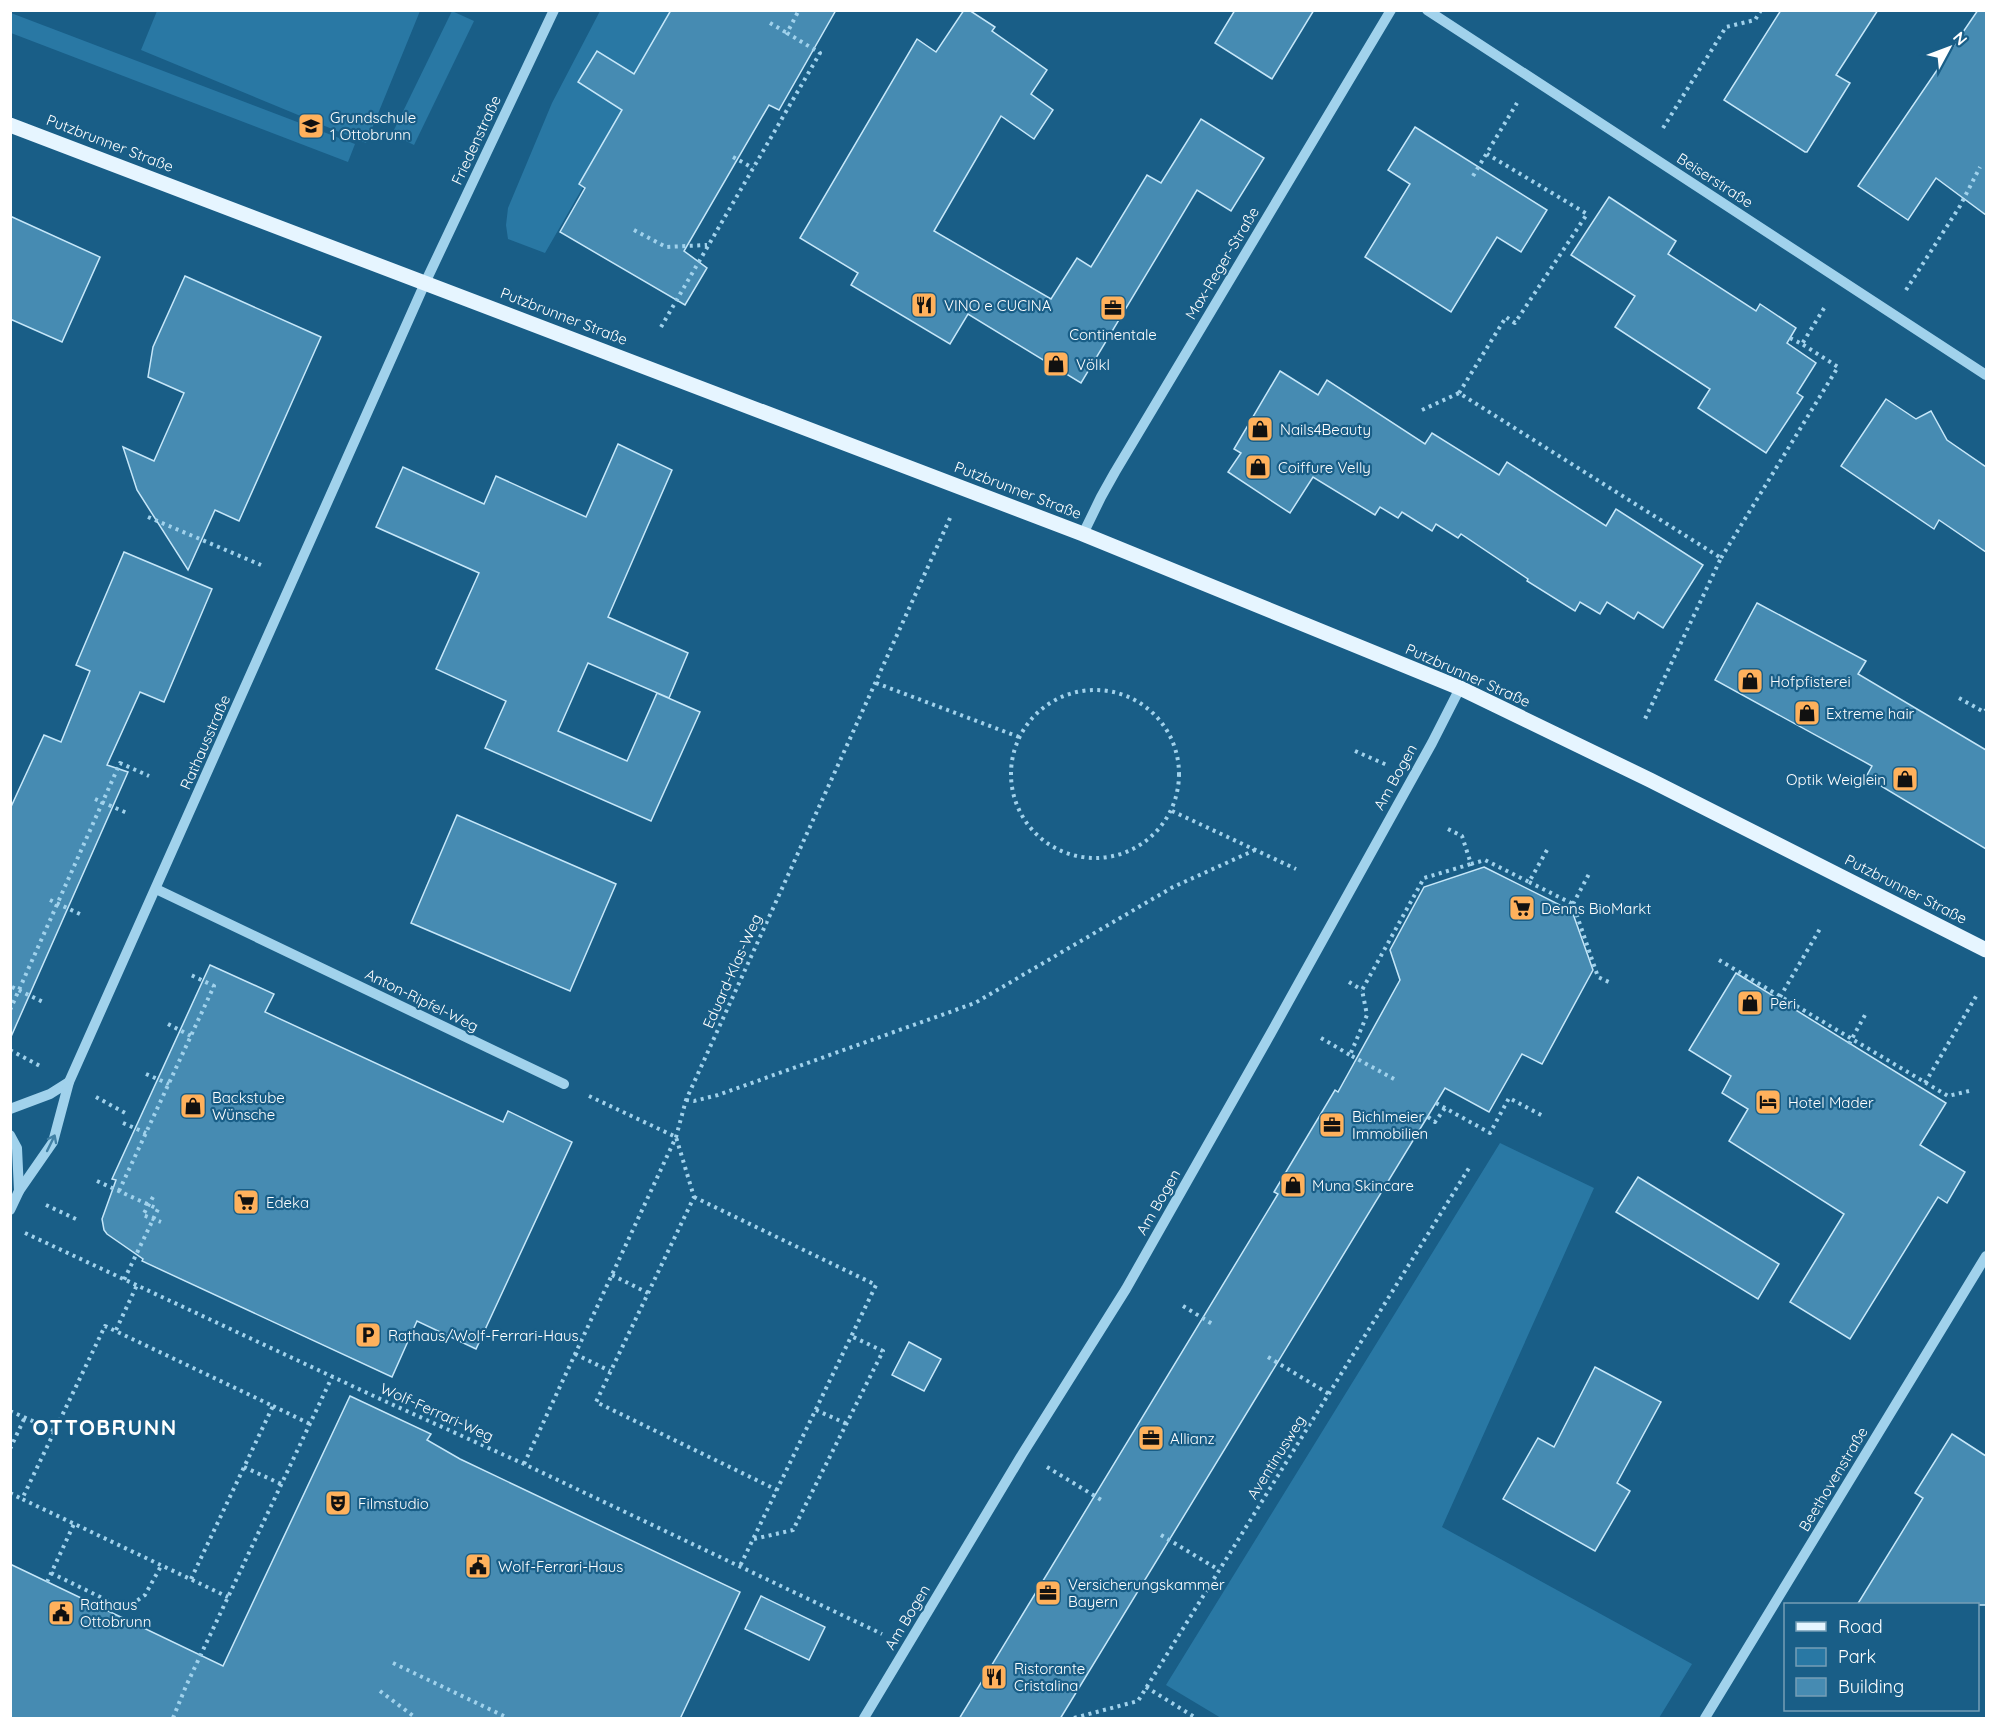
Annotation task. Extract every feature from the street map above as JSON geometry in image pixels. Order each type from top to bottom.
[{"type":"main road","name":"Putzbrunner Straße","points":[[10,125],[1083,534],[1460,688],[1650,780],[1986,950]]},
{"type":"street","name":"Friedenstraße","points":[[425,283],[554,10]]},
{"type":"street","name":"Max-Reger-Straße","points":[[1083,534],[1115,472],[1391,10]]},
{"type":"street","name":"Beiserstraße","points":[[1427,10],[1986,375]]},
{"type":"street","name":"Rathausstraße","points":[[10,1210],[19,1191],[53,1142],[69,1082],[425,283]]},
{"type":"street","name":"Am Bogen","points":[[864,1719],[1023,1453],[1132,1279],[1277,1022],[1460,688]]},
{"type":"street","name":"Anton-Ripfel-Weg","points":[[156,889],[564,1084]]},
{"type":"street","points":[[10,1108],[50,1094],[69,1082]]},
{"type":"street","points":[[10,1135],[17,1148],[19,1191]]},
{"type":"street","name":"Beethovenstraße","points":[[1705,1719],[1986,1256]]},
{"type":"path","points":[[787,33],[799,10]]},
{"type":"path","points":[[1647,154],[1725,27],[1755,20],[1761,10]]},
{"type":"path","points":[[661,327],[820,53],[770,23]]},
{"type":"path","points":[[1473,176],[1506,121]]},
{"type":"path","points":[[1422,410],[1459,393],[1506,317],[1515,323],[1587,214],[1487,154]]},
{"type":"path","points":[[733,157],[753,168]]},
{"type":"path","points":[[1911,282],[1960,206],[1980,167]]},
{"type":"path","points":[[634,230],[666,247],[708,245]]},
{"type":"path","points":[[1802,344],[1822,312]]},
{"type":"path","points":[[1644,721],[1721,558],[1838,368],[1790,338]]},
{"type":"path","points":[[1459,393],[1721,558]]},
{"type":"path","name":"Eduard-Klas-Weg","points":[[524,1464],[676,1137],[686,1100],[964,488]]},
{"type":"path","points":[[148,517],[261,565]]},
{"type":"path","points":[[876,683],[1019,737]]},
{"type":"path","points":[[1097,689],[1121,693],[1143,704],[1161,720],[1173,741],[1179,764],[1179,788],[1172,811],[1158,831],[1140,846],[1118,856],[1094,859],[1070,855],[1048,844],[1030,828],[1017,808],[1011,784],[1012,760],[1019,737],[1032,717],[1051,701],[1073,692],[1097,689]]},
{"type":"path","points":[[1959,699],[1984,712],[1986,710]]},
{"type":"path","points":[[1355,751],[1396,768]]},
{"type":"path","points":[[10,1010],[120,763],[149,776]]},
{"type":"path","points":[[95,799],[127,813]]},
{"type":"path","points":[[1172,811],[1296,869]]},
{"type":"path","points":[[1448,829],[1462,836],[1471,864]]},
{"type":"path","points":[[686,1100],[694,1101],[718,1095],[975,1003],[1173,887],[1255,850]]},
{"type":"path","points":[[1529,882],[1546,850]]},
{"type":"path","points":[[1350,1055],[1367,1015],[1362,990],[1424,878],[1485,860],[1573,904],[1598,977],[1611,983]]},
{"type":"path","points":[[1573,904],[1590,872]]},
{"type":"path","points":[[50,900],[82,915]]},
{"type":"path","points":[[1780,997],[1821,927]]},
{"type":"path","points":[[1719,960],[1851,1042],[1948,1096],[1969,1090]]},
{"type":"path","points":[[119,1191],[214,986],[191,975]]},
{"type":"path","points":[[1349,982],[1362,990]]},
{"type":"path","points":[[12,987],[43,1002]]},
{"type":"path","points":[[1925,1083],[1978,993]]},
{"type":"path","points":[[1851,1042],[1865,1015]]},
{"type":"path","points":[[168,1024],[191,1036]]},
{"type":"path","points":[[1321,1038],[1394,1079]]},
{"type":"path","points":[[10,1050],[20,1055]]},
{"type":"path","points":[[146,1074],[169,1084]]},
{"type":"path","points":[[564,1084],[676,1137],[694,1197],[596,1402],[777,1490]]},
{"type":"path","points":[[1436,1103],[1490,1133],[1509,1098],[1543,1116]]},
{"type":"path","points":[[1428,1117],[1436,1122],[1444,1108]]},
{"type":"path","points":[[123,1123],[146,1133]]},
{"type":"path","name":"Aventinusweg","points":[[1074,1718],[1138,1701],[1469,1168]]},
{"type":"path","points":[[97,1181],[158,1209],[124,1280]]},
{"type":"path","points":[[153,1197],[143,1215],[161,1222]]},
{"type":"path","points":[[694,1197],[876,1285],[740,1566]]},
{"type":"path","name":"Wolf-Ferrari-Weg","points":[[21,1231],[524,1464],[853,1620]]},
{"type":"path","points":[[612,1275],[648,1293]]},
{"type":"path","points":[[116,1330],[137,1285]]},
{"type":"path","points":[[1183,1306],[1214,1325]]},
{"type":"path","points":[[22,1499],[105,1326],[310,1424]]},
{"type":"path","points":[[754,1539],[793,1530],[883,1351],[851,1336]]},
{"type":"path","points":[[575,1354],[610,1371]]},
{"type":"path","points":[[1268,1357],[1329,1394]]},
{"type":"path","points":[[173,1719],[186,1686],[332,1377]]},
{"type":"path","points":[[191,1579],[273,1406]]},
{"type":"path","points":[[816,1410],[846,1424]]},
{"type":"path","points":[[10,1411],[55,1431]]},
{"type":"path","points":[[10,1449],[25,1417]]},
{"type":"path","points":[[1023,1453],[1103,1501]]},
{"type":"path","points":[[244,1467],[281,1484]]},
{"type":"path","points":[[10,1492],[228,1597]]},
{"type":"path","points":[[47,1582],[74,1524]]},
{"type":"path","points":[[1161,1535],[1219,1570]]},
{"type":"path","points":[[51,1574],[125,1609],[145,1595],[161,1566]]},
{"type":"path","points":[[393,1663],[508,1719]]},
{"type":"path","points":[[1146,1687],[1196,1719]]},
{"type":"path","points":[[380,1690],[416,1719]]},
{"type":"green space","points":[[157,10],[420,11],[366,143],[141,50]]},
{"type":"green space","points":[[452,11],[474,21],[414,145],[392,134]]},
{"type":"green space","points":[[600,11],[671,11],[679,55],[579,184],[583,187],[545,253],[508,239],[506,225],[508,208],[552,103]]},
{"type":"green space","points":[[11,13],[355,144],[348,162],[11,33]]},
{"type":"green space","points":[[1500,1143],[1594,1188],[1442,1527],[1692,1664],[1659,1718],[1221,1718],[1166,1685]]},
{"type":"building","points":[[671,10],[836,10],[779,110],[769,105],[684,251],[707,268],[685,305],[560,232],[585,188],[579,184],[622,110],[578,82],[597,51],[634,74]]},
{"type":"building","points":[[964,10],[969,10],[995,27],[992,31],[1047,70],[1031,94],[1053,110],[1034,139],[1001,116],[934,231],[1051,299],[1077,258],[1091,267],[1147,175],[1161,183],[1201,119],[1264,158],[1231,211],[1197,190],[1081,383],[968,314],[950,344],[851,285],[858,273],[800,238],[917,39],[936,52]]},
{"type":"building","points":[[1235,10],[1314,10],[1272,79],[1215,43]]},
{"type":"building","points":[[1781,10],[1878,10],[1836,75],[1850,83],[1807,152],[1724,100]]},
{"type":"building","points":[[1978,10],[1986,10],[1986,215],[1936,178],[1908,220],[1858,186]]},
{"type":"building","points":[[1415,127],[1547,210],[1521,252],[1497,237],[1451,312],[1365,257],[1410,184],[1388,170]]},
{"type":"building","points":[[1609,197],[1676,241],[1668,254],[1756,311],[1760,304],[1796,328],[1787,343],[1816,363],[1797,393],[1803,397],[1766,453],[1698,408],[1710,389],[1615,327],[1635,296],[1571,255]]},
{"type":"building","points":[[10,216],[100,257],[62,342],[10,319]]},
{"type":"building","points":[[185,276],[321,337],[239,521],[215,510],[188,570],[137,490],[123,447],[154,461],[184,393],[148,377],[153,347]]},
{"type":"building","points":[[1280,371],[1318,395],[1327,380],[1425,444],[1432,433],[1499,475],[1507,462],[1606,526],[1616,509],[1703,565],[1663,628],[1638,612],[1634,619],[1607,602],[1600,614],[1580,602],[1575,611],[1527,581],[1528,579],[1461,534],[1458,538],[1436,524],[1432,531],[1402,512],[1398,518],[1380,507],[1375,515],[1313,477],[1290,513],[1228,472],[1241,453],[1234,449]]},
{"type":"building","points":[[1886,399],[1916,419],[1931,411],[1947,440],[1986,467],[1986,552],[1939,520],[1934,529],[1841,466]]},
{"type":"building","points":[[618,444],[672,470],[608,617],[688,653],[669,698],[588,663],[558,731],[627,761],[657,693],[700,712],[651,821],[485,748],[506,701],[436,669],[479,573],[376,527],[403,467],[484,504],[496,476],[586,517]]},
{"type":"building","points":[[124,552],[212,589],[164,702],[140,692],[107,765],[128,772],[10,1039],[10,809],[44,735],[61,742],[90,671],[76,665]]},
{"type":"building","points":[[1757,603],[1866,661],[1858,674],[1986,750],[1986,849],[1866,777],[1872,766],[1715,680]]},
{"type":"building","points":[[457,815],[616,884],[570,991],[411,923]]},
{"type":"building","points":[[1484,867],[1572,911],[1593,970],[1542,1064],[1522,1054],[1489,1112],[1445,1088],[1060,1719],[959,1719],[1278,1194],[1274,1192],[1335,1090],[1338,1092],[1400,980],[1390,950],[1424,887]]},
{"type":"building","points":[[210,965],[274,994],[265,1012],[503,1122],[508,1111],[572,1142],[476,1349],[417,1321],[392,1377],[142,1261],[143,1259],[104,1230],[102,1219],[116,1180],[112,1179]]},
{"type":"building","points":[[1736,973],[1946,1103],[1920,1145],[1965,1172],[1947,1203],[1938,1197],[1850,1339],[1790,1302],[1844,1214],[1729,1141],[1748,1109],[1722,1093],[1731,1076],[1689,1050]]},
{"type":"building","points":[[1638,1177],[1779,1264],[1758,1299],[1616,1212]]},
{"type":"building","points":[[909,1342],[941,1359],[924,1391],[892,1375]]},
{"type":"building","points":[[1595,1367],[1661,1402],[1617,1483],[1630,1491],[1595,1551],[1503,1499],[1538,1438],[1554,1447]]},
{"type":"building","name":"Wolf-Ferrari-Haus","points":[[350,1396],[431,1434],[427,1440],[460,1459],[740,1592],[680,1719],[10,1719],[10,1564],[223,1666]]},
{"type":"building","points":[[1952,1434],[1986,1456],[1986,1605],[1979,1605],[1979,1603],[1858,1603],[1923,1498],[1915,1493]]},
{"type":"building","points":[[761,1596],[825,1627],[809,1660],[745,1629]]},
{"type":"place","name":"Grundschule 1 Ottobrunn","points":[[311,126]]},
{"type":"place","name":"VINO e CUCINA","points":[[924,305]]},
{"type":"place","name":"Continentale","points":[[1113,308]]},
{"type":"place","name":"Völkl","points":[[1056,364]]},
{"type":"place","name":"Nails4Beauty","points":[[1260,429]]},
{"type":"place","name":"Coiffure Velly","points":[[1258,467]]},
{"type":"place","name":"Hofpfisterei","points":[[1750,681]]},
{"type":"place","name":"Extreme hair","points":[[1807,713]]},
{"type":"place","name":"Optik Weiglein","points":[[1905,779]]},
{"type":"place","name":"Denns BioMarkt","points":[[1522,908]]},
{"type":"place","name":"Peri","points":[[1750,1003]]},
{"type":"place","name":"Hotel Mader","points":[[1768,1102]]},
{"type":"place","name":"Backstube Wünsche","points":[[193,1106]]},
{"type":"place","name":"Bichlmeier Immobilien","points":[[1332,1125]]},
{"type":"place","name":"Muna Skincare","points":[[1293,1185]]},
{"type":"place","name":"Edeka","points":[[246,1202]]},
{"type":"place","name":"Rathaus/Wolf-Ferrari-Haus","points":[[368,1335]]},
{"type":"place","name":"Allianz","points":[[1151,1438]]},
{"type":"place","name":"Filmstudio","points":[[338,1503]]},
{"type":"place","name":"Wolf-Ferrari-Haus","points":[[478,1566]]},
{"type":"place","name":"Versicherungskammer Bayern","points":[[1048,1593]]},
{"type":"place","name":"Rathaus Ottobrunn","points":[[61,1613]]},
{"type":"place","name":"Ristorante Cristalina","points":[[994,1677]]},
{"type":"district","name":"OTTOBRUNN","points":[[105,1427]]}]
